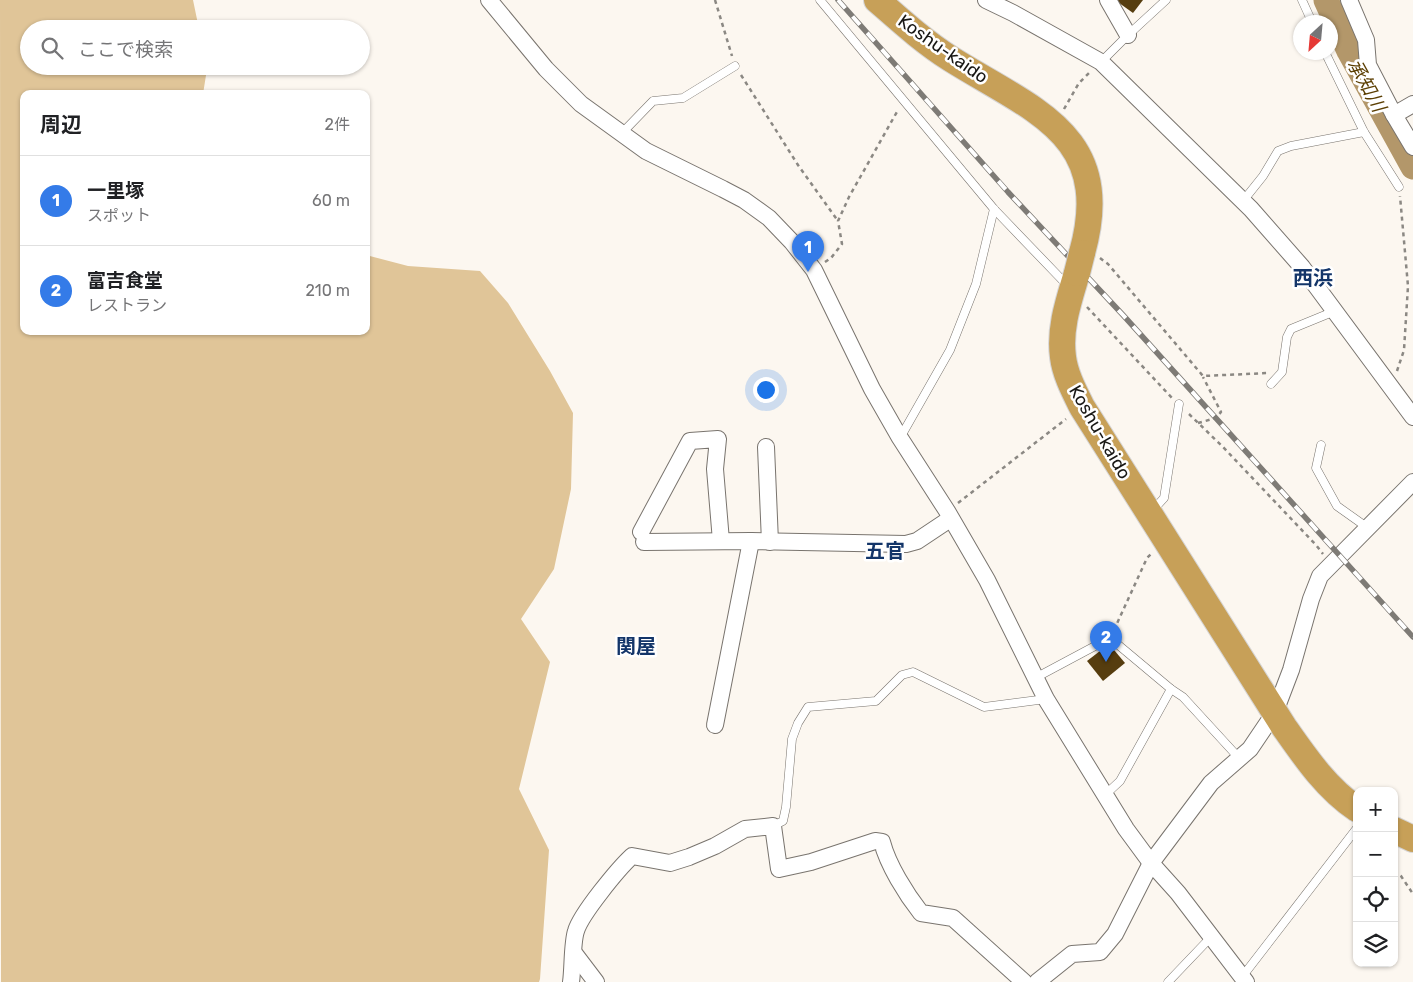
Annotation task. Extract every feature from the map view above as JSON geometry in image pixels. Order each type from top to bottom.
[{"type":"highway","name":"Koshu-kaido","points":[[877,0],[913,32],[950,58],[1012,94],[1046,118],[1075,149],[1084,167],[1089,187],[1090,207],[1088,231],[1063,328],[1063,358],[1070,380],[1082,408],[1284,727],[1314,769],[1332,789],[1353,806]]},
{"type":"highway","points":[[1398,832],[1413,839]]},
{"type":"street","points":[[489,0],[553,76],[581,104],[646,151],[744,200],[769,218],[792,242],[814,270],[872,389],[987,580],[1037,677],[1046,699],[1126,829],[1244,979]]},
{"type":"street","points":[[986,0],[1102,62],[1243,201],[1302,267],[1389,385],[1412,412]]},
{"type":"street","points":[[1108,0],[1128,35]]},
{"type":"street","points":[[1349,0],[1366,40],[1368,65],[1413,147]]},
{"type":"street","points":[[1394,115],[1413,104]]},
{"type":"street","points":[[721,541],[716,469],[718,439],[690,441],[642,537],[721,541],[906,544],[917,541],[948,515]]},
{"type":"street","points":[[766,447],[770,542]]},
{"type":"street","points":[[1037,982],[1072,954],[1100,952],[1116,934],[1151,863],[1211,783],[1250,749],[1275,712],[1291,670],[1311,599],[1320,576],[1413,482]]},
{"type":"street","points":[[715,725],[751,541]]},
{"type":"street","points":[[571,982],[576,931],[620,867],[632,856],[670,863],[715,846],[745,829],[773,826],[779,869],[811,862],[875,841],[882,842],[885,855],[913,903],[921,913],[953,918],[1024,982]]},
{"type":"street","points":[[574,953],[596,982]]},
{"type":"lane","points":[[820,0],[994,209],[1077,272]]},
{"type":"lane","points":[[1102,62],[1166,0]]},
{"type":"lane","points":[[1302,0],[1309,15]]},
{"type":"lane","points":[[1330,60],[1364,132],[1400,187]]},
{"type":"lane","points":[[622,134],[653,102],[683,98],[735,66]]},
{"type":"lane","points":[[1243,201],[1278,151],[1291,146],[1364,132]]},
{"type":"lane","points":[[900,438],[950,350],[976,284],[994,209]]},
{"type":"lane","points":[[1271,384],[1282,372],[1287,337],[1291,329],[1334,311]]},
{"type":"lane","points":[[1149,516],[1164,498],[1179,404]]},
{"type":"lane","points":[[1321,446],[1316,468],[1337,506],[1368,528]]},
{"type":"lane","points":[[1037,677],[1110,638],[1171,690],[1183,697],[1239,758]]},
{"type":"lane","points":[[773,826],[783,820],[786,807],[792,739],[798,723],[808,707],[876,701],[902,675],[914,672],[984,707],[1046,699]]},
{"type":"lane","points":[[1106,794],[1120,781],[1171,690]]},
{"type":"lane","points":[[1244,979],[1354,832]]},
{"type":"lane","points":[[1168,982],[1211,937]]},
{"type":"path","points":[[716,0],[735,66],[798,165],[838,221],[842,244],[831,258],[814,270]]},
{"type":"path","points":[[1062,112],[1079,83],[1102,62]]},
{"type":"path","points":[[838,221],[849,197],[903,100]]},
{"type":"path","points":[[1389,385],[1400,367],[1404,350],[1408,286],[1400,187]]},
{"type":"path","points":[[1198,423],[1216,418],[1221,412],[1203,376],[1108,264],[1099,256],[1077,272],[1179,404],[1198,423],[1223,447],[1316,545],[1331,566]]},
{"type":"path","points":[[1203,376],[1282,372]]},
{"type":"path","points":[[948,515],[1082,408]]},
{"type":"path","points":[[1110,638],[1147,558],[1165,541]]},
{"type":"path","points":[[1398,874],[1413,894]]},
{"type":"shaded area","points":[[0,0],[193,0],[197,20],[20,20],[20,75],[206,75],[204,90],[20,90],[20,335],[370,335],[370,256],[408,266],[480,271],[508,303],[550,371],[573,413],[571,489],[554,569],[521,619],[550,662],[519,789],[549,850],[540,979],[539,982],[1,982]]},
{"type":"building","points":[[1115,0],[1143,0],[1133,13]]},
{"type":"building","points":[[1109,644],[1125,663],[1103,681],[1087,661]]},
{"type":"waterway","name":"承知川","points":[[1326,0],[1349,51],[1413,167]]},
{"type":"railway","points":[[838,0],[1008,192],[1123,315],[1413,637]]},
{"type":"place","name":"一里塚","points":[[808,272]]},
{"type":"place","name":"富吉食堂","points":[[1106,662]]},
{"type":"district","name":"西浜","points":[[1313,278]]},
{"type":"district","name":"五官","points":[[885,551]]},
{"type":"district","name":"関屋","points":[[636,646]]}]
